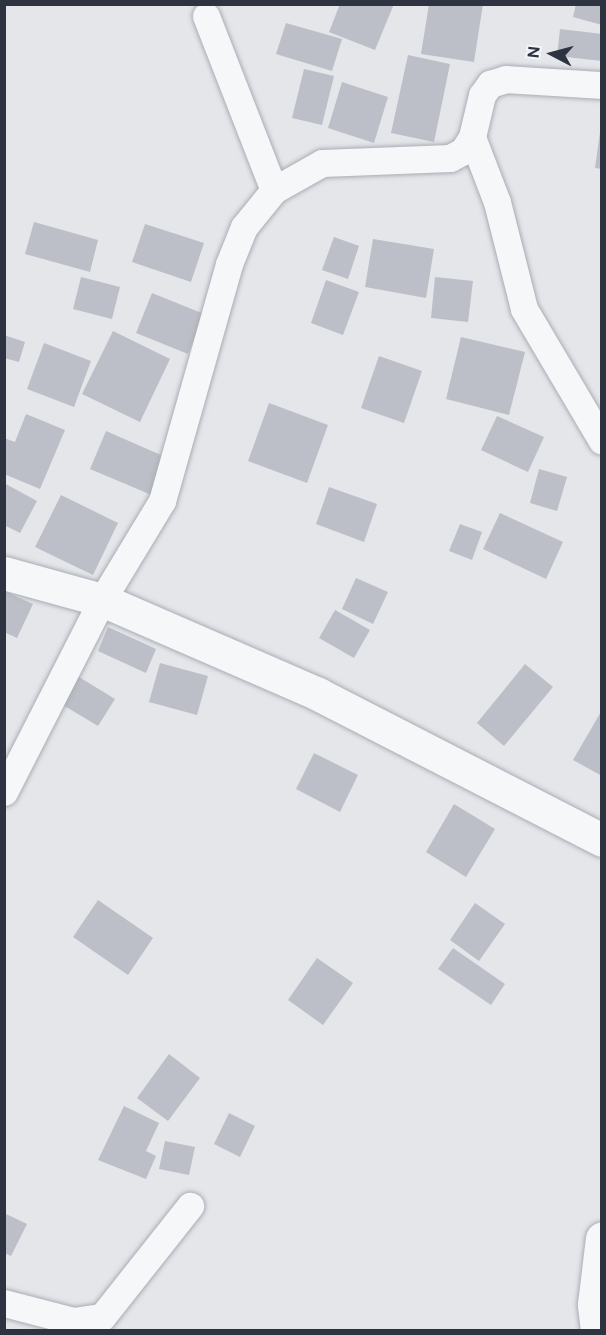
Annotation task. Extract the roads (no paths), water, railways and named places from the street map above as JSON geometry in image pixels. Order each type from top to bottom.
[{"type":"street","points":[[206,16],[274,189]]},
{"type":"street","points":[[4,792],[102,600],[162,501],[229,264],[244,227],[274,189],[322,163],[450,158],[463,151],[472,137],[490,84],[529,79],[602,85]]},
{"type":"street","points":[[472,137],[497,202],[524,309],[602,441]]},
{"type":"street","points":[[4,573],[102,600],[382,722],[602,840]]},
{"type":"street","points":[[4,1303],[73,1321],[102,1317],[190,1206]]},
{"type":"street","points":[[597,1330],[594,1304],[602,1238]]}]
